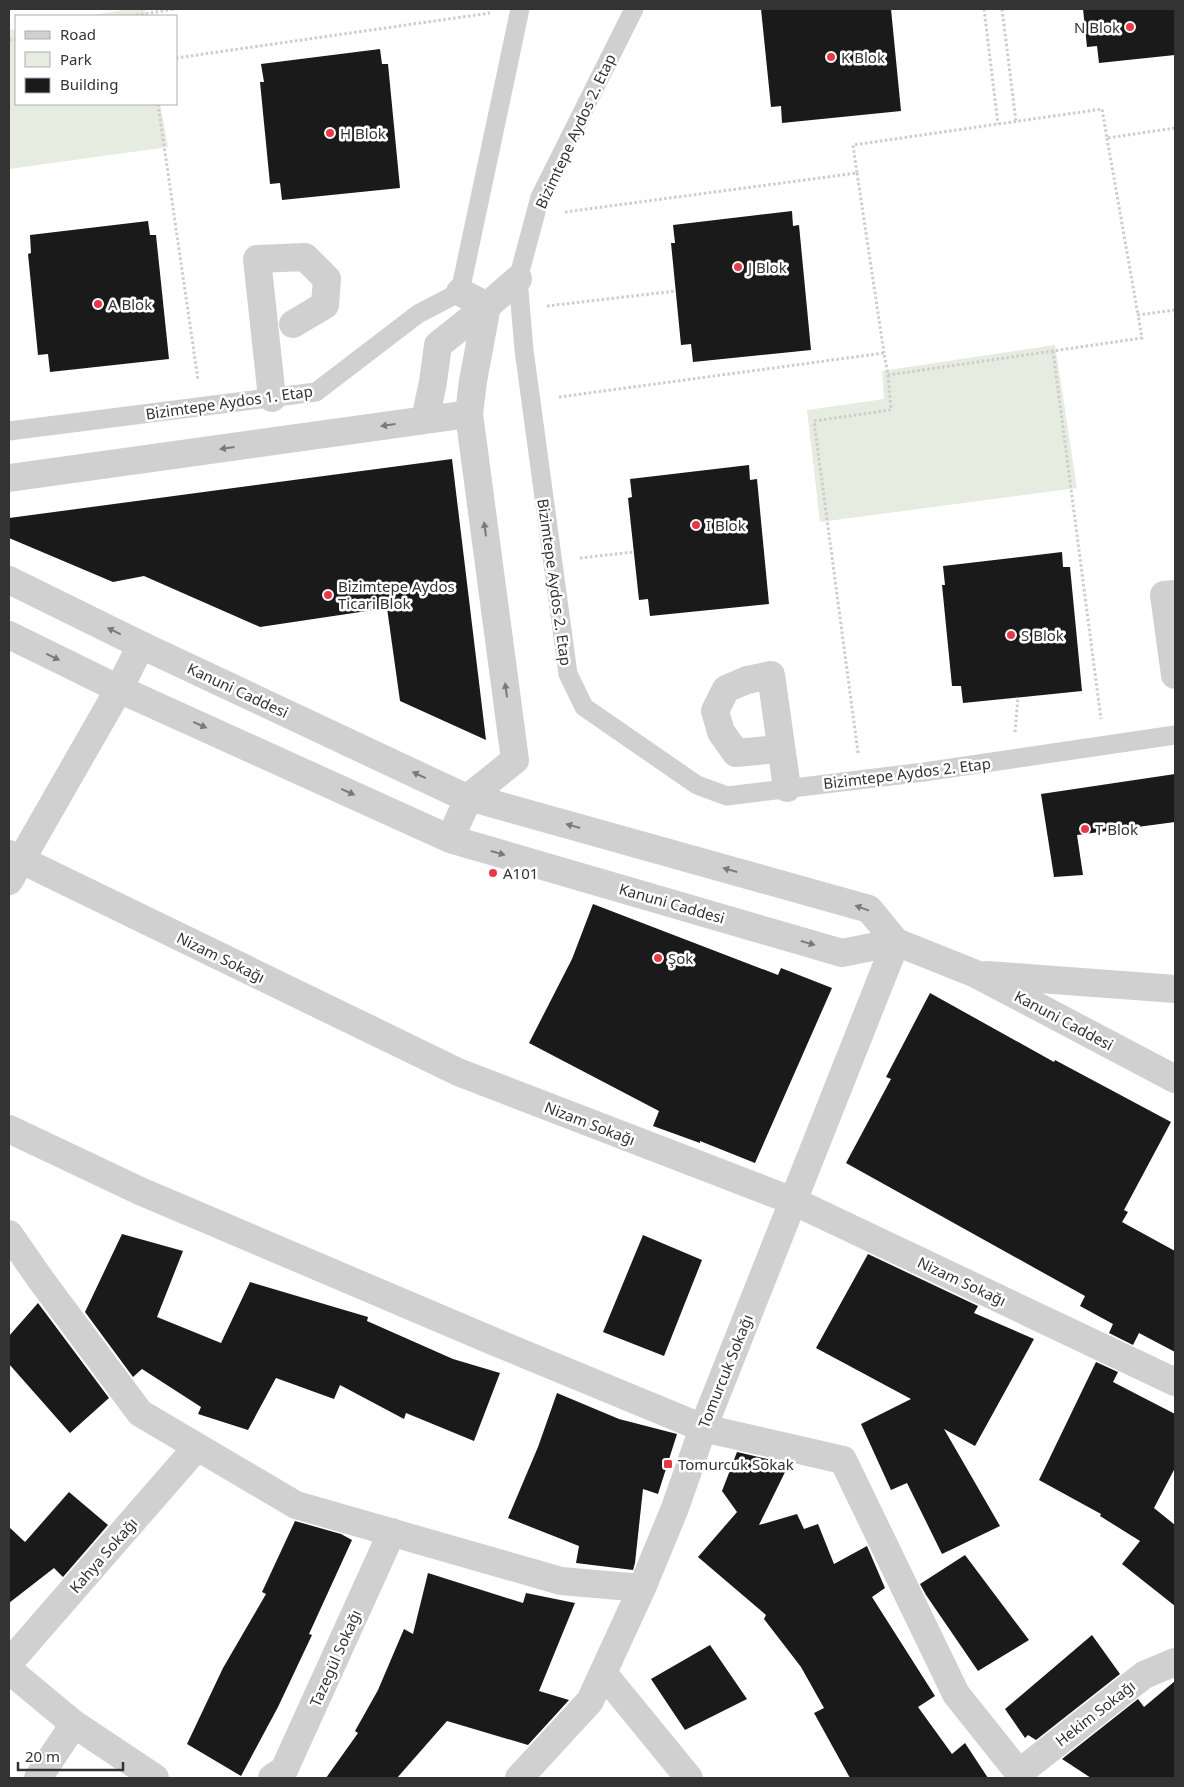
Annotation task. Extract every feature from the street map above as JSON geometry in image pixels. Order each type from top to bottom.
[{"type":"street","points":[[272,398],[257,259],[305,257],[327,279],[325,305],[293,324]]},
{"type":"street","points":[[425,420],[438,345],[488,306],[518,279]]},
{"type":"street","points":[[460,292],[488,306]]},
{"type":"street","points":[[450,839],[469,797],[515,760],[469,414],[473,381],[488,306]]},
{"type":"street","points":[[9,478],[469,414]]},
{"type":"street","name":"Kanuni Caddesi","points":[[9,580],[141,645],[458,794],[869,909],[896,942],[976,974],[1175,1079]]},
{"type":"street","points":[[1175,594],[1164,595],[1175,675]]},
{"type":"street","name":"Kanuni Caddesi","points":[[9,635],[119,689],[450,839],[842,953],[896,942]]},
{"type":"street","points":[[13,865],[119,689],[141,645]]},
{"type":"street","points":[[768,750],[736,753],[721,732],[716,711],[726,689],[747,680],[771,676],[787,788]]},
{"type":"street","name":"Nizam Sokağı","points":[[13,865],[458,1072],[793,1201],[1175,1382]]},
{"type":"street","name":"Tomurcuk Sokağı","points":[[519,1778],[590,1701],[642,1588],[675,1508],[703,1428],[896,942]]},
{"type":"street","points":[[976,974],[1175,989]]},
{"type":"street","points":[[9,1129],[149,1195],[703,1428],[843,1460],[956,1694],[1021,1776]]},
{"type":"street","points":[[9,1234],[140,1413],[296,1505],[561,1581],[642,1588]]},
{"type":"street","name":"Kahya Sokağı","points":[[9,1663],[197,1447]]},
{"type":"street","name":"Tazegül Sokağı","points":[[272,1778],[284,1770],[392,1532]]},
{"type":"street","name":"Hekim Sokağı","points":[[1021,1776],[1144,1675],[1175,1662]]},
{"type":"street","points":[[9,1670],[74,1724],[155,1778]]},
{"type":"street","points":[[603,1673],[690,1778]]},
{"type":"street","points":[[38,1778],[74,1724]]},
{"type":"lane","points":[[460,292],[520,9]]},
{"type":"lane","name":"Bizimtepe Aydos 2. Etap","points":[[634,9],[540,197],[518,279],[531,401],[568,674],[584,707],[697,785],[727,796],[934,771],[1175,735]]},
{"type":"lane","name":"Bizimtepe Aydos 1. Etap","points":[[9,430],[316,392],[418,314],[460,292]]},
{"type":"path","points":[[144,15],[175,9]]},
{"type":"path","points":[[984,9],[998,124]]},
{"type":"path","points":[[1002,9],[1016,122]]},
{"type":"path","points":[[178,58],[498,12]]},
{"type":"path","points":[[158,105],[201,406]]},
{"type":"path","points":[[862,780],[814,421],[890,410],[888,375],[853,145],[1102,109],[1142,338],[888,375]]},
{"type":"path","points":[[1107,138],[1175,128]]},
{"type":"path","points":[[535,216],[857,173]]},
{"type":"path","points":[[521,310],[676,292]]},
{"type":"path","points":[[1138,315],[1175,310]]},
{"type":"path","points":[[1053,350],[1104,746]]},
{"type":"path","points":[[531,401],[884,353]]},
{"type":"path","points":[[553,561],[634,552]]},
{"type":"green space","points":[[130,9],[145,9],[146,15],[93,15]]},
{"type":"green space","points":[[15,29],[15,105],[160,105],[168,147],[9,169],[9,30]]},
{"type":"green space","points":[[1055,345],[1077,488],[820,522],[807,410],[884,399],[882,371]]},
{"type":"building","name":"K Blok","points":[[761,9],[891,9],[901,111],[782,123],[781,106],[771,107]]},
{"type":"building","name":"N Blok","points":[[1083,9],[1175,9],[1175,55],[1099,63],[1097,46],[1087,47]]},
{"type":"building","name":"H Blok","points":[[380,49],[382,64],[388,64],[400,188],[282,200],[280,183],[270,184],[260,82],[264,82],[261,64]]},
{"type":"building","name":"J Blok","points":[[792,211],[793,226],[799,225],[811,350],[693,362],[691,344],[681,345],[671,243],[675,243],[673,225]]},
{"type":"building","name":"A Blok","points":[[148,221],[150,235],[156,235],[169,359],[50,372],[48,354],[38,355],[28,254],[31,253],[30,235]]},
{"type":"building","name":"Bizimtepe Aydos Ticari Blok","points":[[452,459],[486,740],[400,701],[387,608],[260,627],[144,576],[113,582],[9,538],[9,518]]},
{"type":"building","name":"I Blok","points":[[749,465],[750,480],[757,479],[769,604],[650,616],[648,599],[639,600],[628,498],[632,497],[630,479]]},
{"type":"building","name":"S Blok","points":[[1062,552],[1063,567],[1070,567],[1082,691],[963,703],[961,686],[952,686],[942,585],[945,585],[943,566]]},
{"type":"building","name":"T Blok","points":[[1175,774],[1175,822],[1077,835],[1083,875],[1054,877],[1041,794]]},
{"type":"building","points":[[593,904],[778,975],[781,968],[832,988],[755,1163],[700,1141],[700,1143],[653,1126],[659,1111],[529,1043],[572,959]]},
{"type":"building","points":[[930,993],[1054,1062],[1055,1060],[1171,1122],[1124,1210],[1128,1212],[1122,1222],[1175,1251],[1175,1352],[1139,1333],[1133,1345],[1109,1333],[1113,1324],[1080,1306],[1085,1296],[846,1163],[891,1079],[886,1077]]},
{"type":"building","points":[[122,1234],[183,1251],[157,1317],[221,1343],[250,1282],[368,1317],[367,1321],[453,1359],[500,1373],[474,1441],[406,1413],[404,1419],[340,1385],[334,1399],[276,1378],[248,1430],[198,1414],[201,1407],[142,1369],[133,1377],[85,1312]]},
{"type":"building","points":[[643,1235],[702,1260],[664,1356],[603,1332]]},
{"type":"building","points":[[868,1254],[978,1306],[974,1313],[1034,1339],[975,1446],[944,1429],[1000,1526],[942,1554],[907,1483],[891,1490],[861,1424],[911,1399],[816,1348]]},
{"type":"building","points":[[38,1303],[109,1398],[70,1433],[9,1364],[9,1336]]},
{"type":"building","points":[[1096,1362],[1118,1372],[1113,1382],[1175,1414],[1175,1468],[1154,1508],[1175,1525],[1175,1606],[1122,1564],[1140,1541],[1100,1516],[1101,1514],[1039,1480]]},
{"type":"building","points":[[557,1393],[619,1419],[677,1434],[658,1494],[643,1489],[633,1570],[576,1563],[579,1546],[508,1518],[538,1447]]},
{"type":"building","points":[[737,1452],[789,1464],[759,1525],[797,1514],[804,1529],[818,1524],[834,1564],[867,1546],[885,1588],[872,1597],[935,1696],[918,1707],[952,1754],[965,1743],[988,1778],[850,1778],[814,1713],[824,1708],[801,1667],[764,1619],[766,1615],[698,1557],[737,1512],[722,1491]]},
{"type":"building","points":[[69,1492],[108,1525],[63,1577],[54,1568],[9,1603],[9,1527],[25,1542]]},
{"type":"building","points":[[295,1521],[341,1534],[352,1540],[309,1634],[312,1635],[278,1707],[241,1776],[187,1744],[223,1668],[266,1594],[262,1592]]},
{"type":"building","points":[[965,1555],[1029,1640],[978,1671],[920,1584]]},
{"type":"building","points":[[428,1573],[523,1603],[526,1593],[575,1603],[539,1691],[569,1700],[528,1745],[447,1721],[397,1778],[326,1778],[358,1733],[355,1731],[378,1690],[404,1629],[413,1634]]},
{"type":"building","points":[[1092,1635],[1120,1674],[1036,1740],[1028,1735],[1025,1738],[1005,1709]]},
{"type":"building","points":[[710,1645],[747,1699],[685,1730],[651,1679]]},
{"type":"building","points":[[1175,1681],[1175,1778],[1091,1778],[1062,1759],[1138,1699],[1144,1707]]},
{"type":"place","name":"N Blok","points":[[1130,27]]},
{"type":"place","name":"K Blok","points":[[831,57]]},
{"type":"place","name":"H Blok","points":[[330,133]]},
{"type":"place","name":"J Blok","points":[[738,267]]},
{"type":"place","name":"A Blok","points":[[98,304]]},
{"type":"place","name":"I Blok","points":[[696,525]]},
{"type":"place","name":"Bizimtepe Aydos Ticari Blok","points":[[328,595]]},
{"type":"place","name":"S Blok","points":[[1011,635]]},
{"type":"place","name":"T Blok","points":[[1085,829]]},
{"type":"place","name":"A101","points":[[493,873]]},
{"type":"place","name":"Şok","points":[[658,958]]},
{"type":"place","name":"Tomurcuk Sokak","points":[[668,1464]]}]
